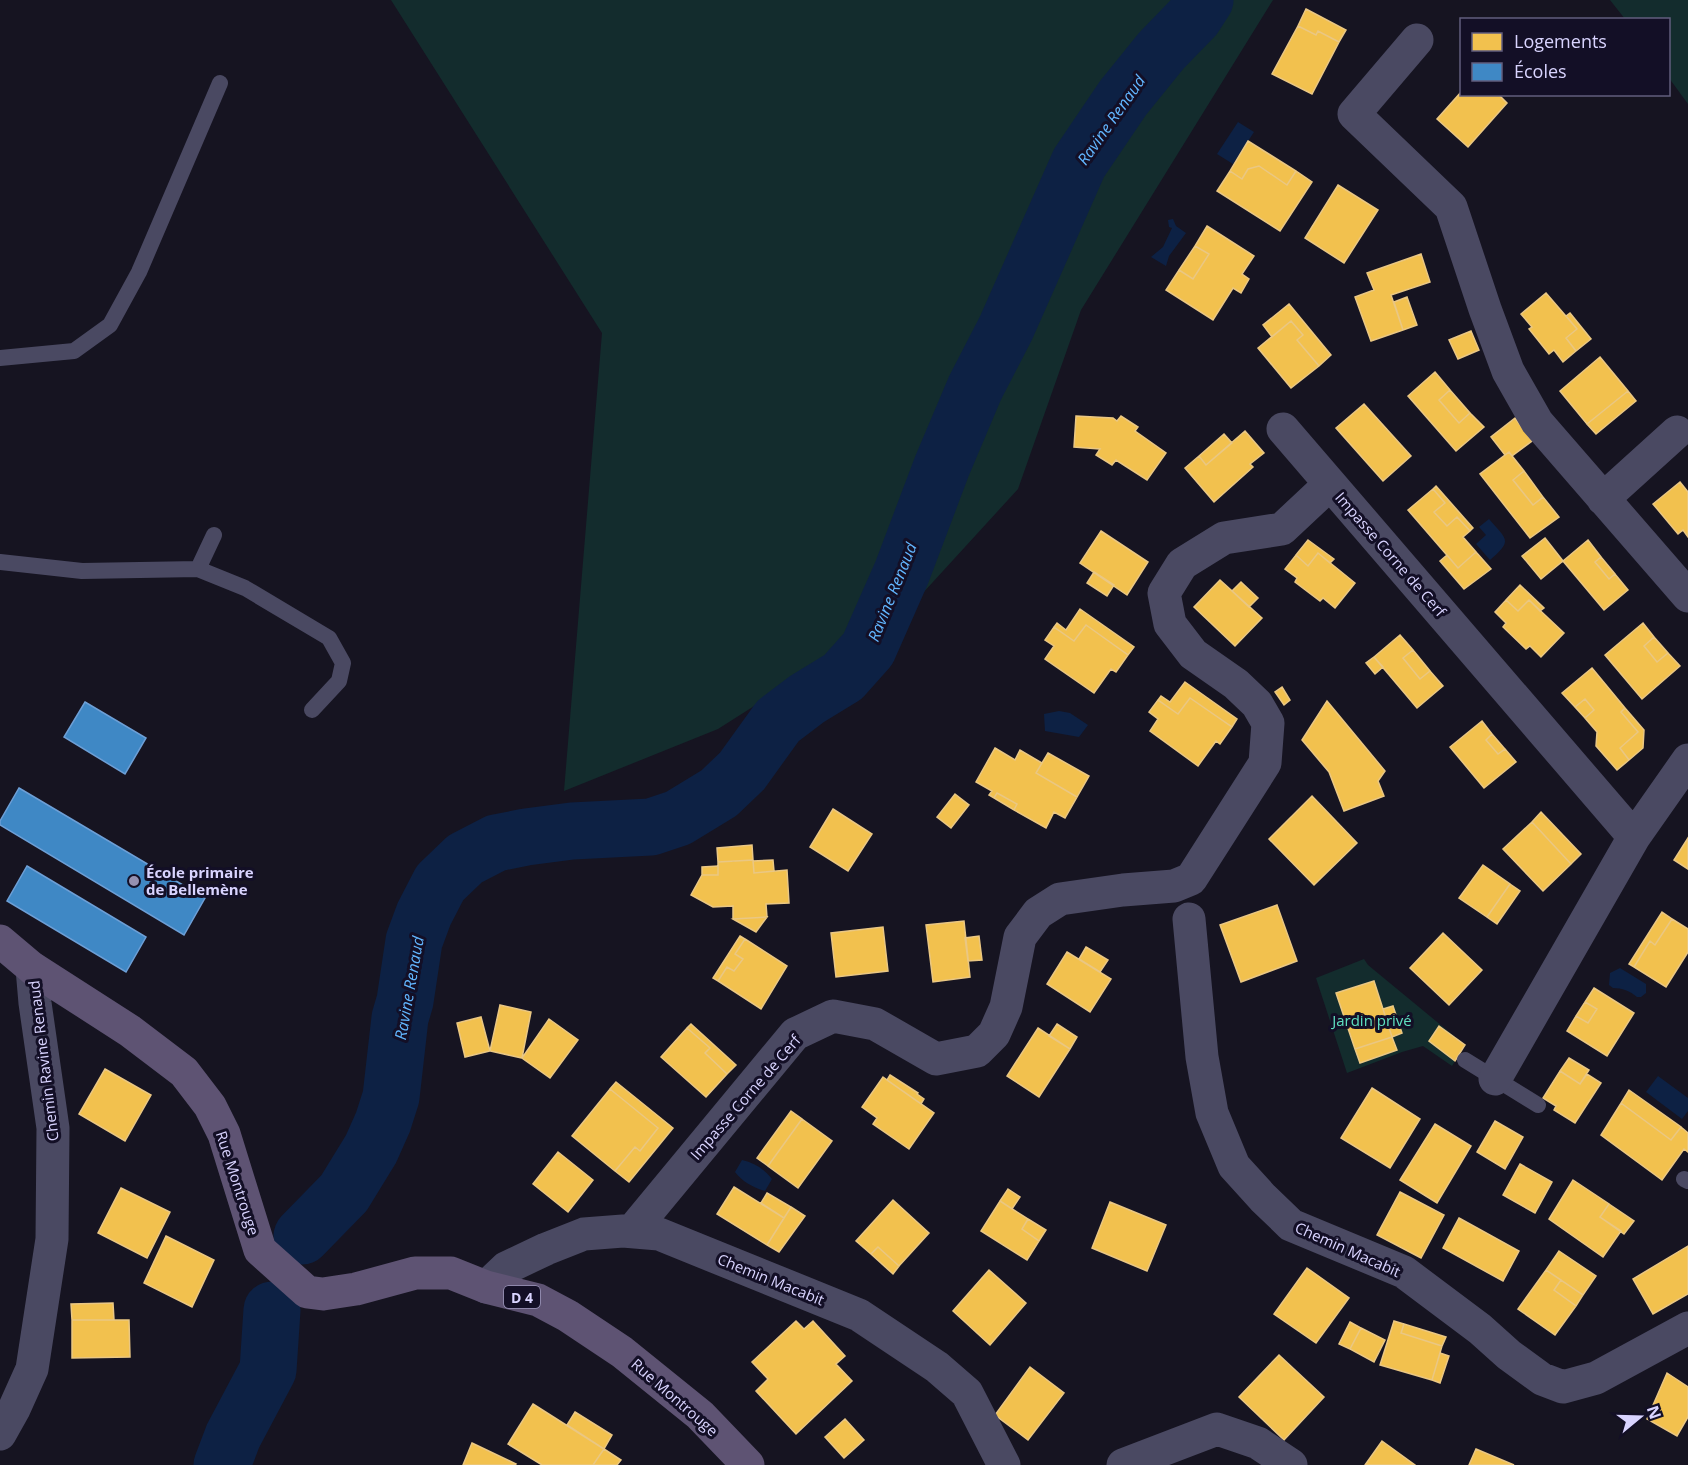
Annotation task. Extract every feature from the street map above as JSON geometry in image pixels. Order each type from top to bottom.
[{"type":"main road","name":"Rue Montrouge","points":[[0,941],[32,968],[130,1031],[184,1072],[210,1106],[224,1134],[260,1250],[308,1292],[323,1294],[356,1289],[416,1273],[451,1273],[486,1287],[538,1300],[568,1316],[622,1352],[700,1415],[748,1465]]},
{"type":"street","points":[[1417,40],[1354,114],[1451,207],[1508,370],[1537,422],[1688,596]]},
{"type":"street","points":[[1283,429],[1330,484]]},
{"type":"street","points":[[1603,499],[1677,432]]},
{"type":"street","name":"Impasse Corne de Cerf","points":[[632,1231],[795,1034],[833,1016],[875,1024],[936,1059],[977,1051],[994,1034],[1006,1007],[1020,937],[1038,914],[1060,899],[1174,886],[1191,879],[1265,763],[1268,723],[1257,704],[1236,684],[1193,654],[1170,624],[1164,593],[1182,564],[1224,538],[1282,529],[1330,484],[1634,837]]},
{"type":"street","points":[[1495,1079],[1634,837],[1688,760]]},
{"type":"street","name":"Chemin Macabit","points":[[1189,919],[1202,1057],[1212,1113],[1234,1166],[1291,1225],[1404,1272],[1542,1379],[1563,1387],[1596,1378],[1688,1328]]},
{"type":"street","name":"Chemin Ravine Renaud","points":[[0,1434],[32,1369],[52,1239],[53,1128],[32,968]]},
{"type":"street","name":"Chemin Macabit","points":[[486,1287],[506,1268],[584,1234],[632,1231],[659,1234],[859,1314],[937,1367],[967,1393],[1004,1465]]},
{"type":"street","points":[[1123,1465],[1217,1429],[1258,1443],[1291,1465]]},
{"type":"lane","points":[[0,358],[74,351],[110,325],[139,272],[220,83]]},
{"type":"lane","points":[[198,569],[214,535]]},
{"type":"lane","points":[[0,562],[82,571],[198,569],[245,588],[329,638],[343,663],[339,681],[312,710]]},
{"type":"lane","points":[[1465,1060],[1538,1105]]},
{"type":"green space","points":[[391,0],[1273,0],[1081,310],[1018,489],[911,606],[718,729],[564,791],[602,333]]},
{"type":"green space","points":[[1610,0],[1688,0],[1688,104],[1670,79],[1670,18],[1624,18]]},
{"type":"green space","name":"Jardin privé","points":[[1364,959],[1368,965],[1465,1045],[1452,1066],[1423,1046],[1347,1073],[1316,978]]},
{"type":"water","points":[[1238,122],[1254,132],[1233,164],[1217,154]]},
{"type":"water","points":[[1173,219],[1176,226],[1186,233],[1169,256],[1166,266],[1151,257],[1163,247],[1172,228],[1169,227],[1168,220]]},
{"type":"water","points":[[1489,519],[1505,540],[1502,548],[1490,560],[1476,544],[1486,535],[1479,527]]},
{"type":"water","points":[[1059,711],[1070,713],[1088,725],[1079,737],[1045,731],[1044,714]]},
{"type":"water","points":[[1620,968],[1646,984],[1646,993],[1637,997],[1623,989],[1609,985],[1610,973]]},
{"type":"water","points":[[1658,1076],[1688,1098],[1688,1111],[1682,1119],[1646,1092]]},
{"type":"water","points":[[742,1160],[759,1167],[772,1179],[765,1191],[748,1184],[735,1172]]},
{"type":"building: Logements","points":[[1306,9],[1346,30],[1339,42],[1318,31],[1316,35],[1298,26]]},
{"type":"building: Logements","points":[[1298,26],[1316,35],[1318,31],[1339,42],[1312,94],[1272,74]]},
{"type":"building: Logements","points":[[1460,93],[1460,96],[1500,96],[1507,103],[1468,147],[1437,119]]},
{"type":"building: Logements","points":[[1248,141],[1296,171],[1287,185],[1259,166],[1248,169],[1242,179],[1230,171]]},
{"type":"building: Logements","points":[[1259,166],[1287,185],[1296,171],[1312,182],[1280,231],[1217,191],[1230,171],[1242,179],[1248,169]]},
{"type":"building: Logements","points":[[1338,185],[1378,210],[1344,263],[1305,238]]},
{"type":"building: Logements","points":[[1207,226],[1254,256],[1242,274],[1249,279],[1241,293],[1233,288],[1213,320],[1166,290],[1179,270],[1193,279],[1209,254],[1195,246]]},
{"type":"building: Logements","points":[[1195,246],[1209,254],[1193,279],[1179,270]]},
{"type":"building: Logements","points":[[1421,254],[1430,282],[1391,295],[1403,330],[1371,341],[1355,297],[1374,290],[1367,273]]},
{"type":"building: Logements","points":[[1546,293],[1577,329],[1566,338],[1576,351],[1563,362],[1554,350],[1549,354],[1529,329],[1532,327],[1521,314]]},
{"type":"building: Logements","points":[[1407,297],[1417,325],[1403,330],[1394,302]]},
{"type":"building: Logements","points":[[1289,304],[1331,355],[1319,366],[1297,340],[1303,335],[1291,321],[1272,337],[1263,325]]},
{"type":"building: Logements","points":[[1570,313],[1591,339],[1576,351],[1566,338],[1577,329],[1566,316]]},
{"type":"building: Logements","points":[[1291,321],[1303,335],[1297,340],[1319,366],[1291,388],[1258,348]]},
{"type":"building: Logements","points":[[1471,331],[1479,350],[1458,359],[1449,340]]},
{"type":"building: Logements","points":[[1600,357],[1628,391],[1587,424],[1560,391]]},
{"type":"building: Logements","points":[[1435,372],[1450,390],[1439,400],[1459,423],[1470,413],[1484,427],[1456,451],[1408,396]]},
{"type":"building: Logements","points":[[1450,390],[1470,413],[1459,423],[1439,400]]},
{"type":"building: Logements","points":[[1628,391],[1636,401],[1596,434],[1587,424]]},
{"type":"building: Logements","points":[[1364,404],[1411,456],[1383,481],[1336,428]]},
{"type":"building: Logements","points":[[1076,416],[1113,418],[1117,421],[1121,416],[1138,427],[1135,431],[1166,453],[1147,480],[1116,460],[1112,465],[1096,455],[1100,449],[1074,447]]},
{"type":"building: Logements","points":[[1515,418],[1532,441],[1512,456],[1509,452],[1505,455],[1491,437]]},
{"type":"building: Logements","points":[[1245,431],[1264,453],[1250,464],[1253,467],[1214,502],[1185,468],[1199,456],[1206,465]]},
{"type":"building: Logements","points":[[1224,434],[1232,443],[1206,465],[1199,456]]},
{"type":"building: Logements","points":[[1509,452],[1524,471],[1513,480],[1533,505],[1543,497],[1559,517],[1530,538],[1480,474]]},
{"type":"building: Logements","points":[[1524,471],[1543,497],[1533,505],[1513,480]]},
{"type":"building: Logements","points":[[1680,482],[1688,492],[1688,537],[1683,530],[1678,534],[1653,504]]},
{"type":"building: Logements","points":[[1436,486],[1473,528],[1470,531],[1457,517],[1447,526],[1434,512],[1445,503],[1433,489]]},
{"type":"building: Logements","points":[[1433,489],[1445,503],[1434,512],[1447,526],[1457,517],[1470,531],[1463,537],[1476,552],[1458,568],[1408,510]]},
{"type":"building: Logements","points":[[1101,531],[1148,562],[1127,595],[1080,563]]},
{"type":"building: Logements","points":[[1545,538],[1563,561],[1541,579],[1522,556]]},
{"type":"building: Logements","points":[[1308,540],[1334,559],[1330,563],[1318,553],[1308,566],[1296,555]]},
{"type":"building: Logements","points":[[1588,540],[1601,557],[1595,562],[1609,579],[1615,574],[1628,590],[1604,610],[1563,561]]},
{"type":"building: Logements","points":[[1476,552],[1491,569],[1464,589],[1440,561],[1447,555],[1458,568]]},
{"type":"building: Logements","points":[[1318,553],[1355,583],[1335,608],[1323,598],[1320,601],[1295,582],[1297,578],[1285,569],[1296,555],[1308,566]]},
{"type":"building: Logements","points":[[1601,557],[1615,574],[1609,579],[1595,562]]},
{"type":"building: Logements","points":[[1094,572],[1114,585],[1107,596],[1087,583]]},
{"type":"building: Logements","points":[[1220,580],[1262,618],[1235,646],[1194,607]]},
{"type":"building: Logements","points":[[1241,582],[1258,598],[1249,607],[1232,591]]},
{"type":"building: Logements","points":[[1520,585],[1544,608],[1540,611],[1529,600],[1518,611],[1506,600]]},
{"type":"building: Logements","points":[[1506,600],[1518,611],[1529,600],[1564,633],[1541,657],[1530,646],[1526,649],[1503,627],[1506,623],[1495,612]]},
{"type":"building: Logements","points":[[1080,609],[1134,647],[1128,655],[1086,625],[1074,641],[1054,627],[1057,623],[1066,630]]},
{"type":"building: Logements","points":[[1643,623],[1654,637],[1644,646],[1657,662],[1668,653],[1680,666],[1642,699],[1605,655]]},
{"type":"building: Logements","points":[[1086,625],[1128,655],[1116,672],[1111,669],[1094,693],[1045,659],[1054,646],[1045,640],[1054,627],[1074,641]]},
{"type":"building: Logements","points":[[1400,635],[1413,650],[1403,658],[1420,679],[1430,671],[1443,686],[1417,708],[1374,657]]},
{"type":"building: Logements","points":[[1654,637],[1668,653],[1657,662],[1644,646]]},
{"type":"building: Logements","points":[[1413,650],[1430,671],[1420,679],[1403,658]]},
{"type":"building: Logements","points":[[1374,657],[1383,667],[1375,674],[1366,663]]},
{"type":"building: Logements","points":[[1592,668],[1625,708],[1621,712],[1638,732],[1620,748],[1629,760],[1617,770],[1596,746],[1597,732],[1585,718],[1594,710],[1585,699],[1575,707],[1562,693]]},
{"type":"building: Logements","points":[[1185,682],[1237,719],[1232,727],[1190,698],[1178,714],[1158,700],[1161,696],[1170,702]]},
{"type":"building: Logements","points":[[1282,687],[1290,700],[1284,705],[1275,692]]},
{"type":"building: Logements","points":[[1190,698],[1232,727],[1220,744],[1216,741],[1198,766],[1150,731],[1158,719],[1149,712],[1158,700],[1178,714]]},
{"type":"building: Logements","points":[[1585,699],[1594,710],[1585,718],[1575,707]]},
{"type":"building: Logements","points":[[1327,701],[1385,771],[1378,781],[1384,796],[1344,811],[1329,772],[1302,740]]},
{"type":"building: Logements","points":[[1625,708],[1644,730],[1643,748],[1629,760],[1620,748],[1638,732],[1621,712]]},
{"type":"building: Logements","points":[[1482,721],[1492,734],[1486,740],[1498,754],[1505,749],[1516,762],[1484,788],[1450,747]]},
{"type":"building: Logements","points":[[1492,734],[1505,749],[1498,754],[1486,740]]},
{"type":"building: Logements","points":[[995,748],[1015,760],[1020,750],[1042,763],[1036,773],[1077,797],[1065,818],[1054,812],[1046,828],[1014,810],[1017,804],[997,793],[994,798],[989,795],[992,791],[976,782]]},
{"type":"building: Logements","points":[[1048,753],[1089,776],[1077,797],[1036,773]]},
{"type":"building: Logements","points":[[997,793],[1017,804],[1014,810],[994,798]]},
{"type":"building: Logements","points":[[955,794],[969,805],[951,828],[937,817]]},
{"type":"building: Logements","points":[[1312,796],[1357,843],[1314,885],[1269,839]]},
{"type":"building: Logements","points":[[833,809],[872,834],[848,871],[810,847]]},
{"type":"building: Logements","points":[[1541,812],[1581,854],[1571,864],[1532,822]]},
{"type":"building: Logements","points":[[1532,822],[1571,864],[1543,891],[1503,849]]},
{"type":"building: Logements","points":[[1688,838],[1688,869],[1674,860]]},
{"type":"building: Logements","points":[[752,845],[753,860],[718,862],[717,848]]},
{"type":"building: Logements","points":[[753,860],[754,873],[787,870],[789,903],[766,904],[767,917],[733,919],[733,906],[713,907],[691,895],[702,875],[718,875],[718,862]]},
{"type":"building: Logements","points":[[773,860],[774,871],[754,873],[753,861]]},
{"type":"building: Logements","points":[[1483,865],[1510,884],[1487,917],[1459,898]]},
{"type":"building: Logements","points":[[718,866],[718,875],[702,875],[702,867]]},
{"type":"building: Logements","points":[[1510,884],[1520,891],[1497,924],[1487,917]]},
{"type":"building: Logements","points":[[1277,905],[1297,961],[1241,982],[1220,925]]},
{"type":"building: Logements","points":[[1662,912],[1672,919],[1655,945],[1650,941],[1634,967],[1629,964]]},
{"type":"building: Logements","points":[[767,917],[756,932],[733,919]]},
{"type":"building: Logements","points":[[1672,919],[1688,929],[1688,952],[1666,987],[1634,967],[1650,941],[1655,945]]},
{"type":"building: Logements","points":[[964,921],[970,977],[933,982],[926,925]]},
{"type":"building: Logements","points":[[883,927],[888,971],[836,977],[831,933]]},
{"type":"building: Logements","points":[[1443,933],[1482,970],[1449,1005],[1410,968]]},
{"type":"building: Logements","points":[[740,936],[745,939],[735,954],[743,959],[734,971],[727,967],[718,981],[713,978]]},
{"type":"building: Logements","points":[[979,936],[982,960],[968,961],[965,938]]},
{"type":"building: Logements","points":[[745,939],[787,966],[761,1009],[718,981],[727,967],[734,971],[743,959],[735,954]]},
{"type":"building: Logements","points":[[1086,947],[1108,960],[1100,972],[1079,959]]},
{"type":"building: Logements","points":[[1067,952],[1111,979],[1090,1012],[1047,984]]},
{"type":"building: Logements","points":[[1374,981],[1392,1037],[1355,1049],[1336,993]]},
{"type":"building: Logements","points":[[1594,988],[1634,1013],[1607,1056],[1567,1031],[1576,1016],[1588,1023],[1597,1009],[1585,1002]]},
{"type":"building: Logements","points":[[1585,1002],[1597,1009],[1588,1023],[1576,1016]]},
{"type":"building: Logements","points":[[500,1005],[531,1012],[522,1058],[490,1051]]},
{"type":"building: Logements","points":[[1393,1006],[1402,1033],[1392,1037],[1383,1009]]},
{"type":"building: Logements","points":[[481,1017],[490,1051],[465,1057],[457,1023]]},
{"type":"building: Logements","points":[[549,1019],[578,1040],[550,1078],[522,1058]]},
{"type":"building: Logements","points":[[691,1024],[736,1065],[727,1074],[705,1053],[710,1048],[687,1028]]},
{"type":"building: Logements","points":[[1057,1024],[1077,1037],[1070,1049],[1049,1036]]},
{"type":"building: Logements","points":[[1439,1026],[1465,1045],[1455,1061],[1429,1041]]},
{"type":"building: Logements","points":[[687,1028],[710,1048],[705,1053],[727,1074],[706,1097],[661,1057]]},
{"type":"building: Logements","points":[[1038,1028],[1070,1049],[1039,1097],[1007,1076]]},
{"type":"building: Logements","points":[[1392,1037],[1397,1050],[1360,1063],[1355,1049]]},
{"type":"building: Logements","points":[[1569,1058],[1589,1070],[1580,1084],[1560,1071]]},
{"type":"building: Logements","points":[[105,1069],[151,1095],[125,1141],[79,1114]]},
{"type":"building: Logements","points":[[1560,1071],[1580,1084],[1587,1074],[1601,1083],[1575,1123],[1554,1110],[1556,1106],[1543,1098]]},
{"type":"building: Logements","points":[[890,1075],[918,1093],[924,1099],[921,1104],[887,1080]]},
{"type":"building: Logements","points":[[883,1077],[934,1113],[909,1149],[873,1124],[877,1118],[862,1107]]},
{"type":"building: Logements","points":[[616,1082],[673,1128],[629,1182],[615,1171],[635,1147],[640,1151],[658,1128],[610,1089]]},
{"type":"building: Logements","points":[[1372,1088],[1420,1119],[1390,1168],[1341,1138]]},
{"type":"building: Logements","points":[[610,1089],[658,1128],[640,1151],[635,1147],[615,1171],[572,1136]]},
{"type":"building: Logements","points":[[1629,1090],[1681,1127],[1671,1140],[1621,1103]]},
{"type":"building: Logements","points":[[1621,1103],[1671,1140],[1681,1127],[1688,1133],[1688,1152],[1684,1149],[1662,1180],[1601,1135]]},
{"type":"building: Logements","points":[[791,1111],[802,1119],[768,1166],[757,1158]]},
{"type":"building: Logements","points":[[802,1119],[832,1141],[798,1188],[768,1166]]},
{"type":"building: Logements","points":[[1495,1121],[1523,1137],[1505,1169],[1477,1152]]},
{"type":"building: Logements","points":[[1435,1124],[1471,1146],[1437,1203],[1400,1180]]},
{"type":"building: Logements","points":[[558,1152],[593,1180],[568,1212],[533,1184]]},
{"type":"building: Logements","points":[[1520,1164],[1552,1182],[1535,1213],[1503,1195]]},
{"type":"building: Logements","points":[[1573,1180],[1609,1204],[1600,1217],[1621,1231],[1603,1257],[1549,1219]]},
{"type":"building: Logements","points":[[734,1187],[784,1218],[767,1245],[717,1214]]},
{"type":"building: Logements","points":[[121,1188],[170,1212],[147,1258],[98,1233]]},
{"type":"building: Logements","points":[[1008,1189],[1020,1197],[1012,1209],[1000,1201]]},
{"type":"building: Logements","points":[[1400,1192],[1444,1215],[1421,1258],[1377,1235]]},
{"type":"building: Logements","points":[[767,1193],[791,1207],[784,1218],[761,1203]]},
{"type":"building: Logements","points":[[893,1200],[929,1233],[899,1266],[878,1247],[871,1254],[856,1241]]},
{"type":"building: Logements","points":[[1000,1201],[1028,1219],[1022,1229],[1039,1241],[1027,1260],[981,1231]]},
{"type":"building: Logements","points":[[1110,1202],[1166,1225],[1147,1271],[1092,1248]]},
{"type":"building: Logements","points":[[1609,1204],[1634,1221],[1624,1234],[1600,1217]]},
{"type":"building: Logements","points":[[791,1207],[805,1216],[779,1252],[767,1245]]},
{"type":"building: Logements","points":[[1459,1218],[1519,1251],[1503,1281],[1443,1248]]},
{"type":"building: Logements","points":[[1028,1219],[1046,1230],[1039,1241],[1022,1229]]},
{"type":"building: Logements","points":[[166,1236],[214,1260],[192,1307],[144,1283]]},
{"type":"building: Logements","points":[[1688,1246],[1688,1294],[1653,1314],[1633,1279]]},
{"type":"building: Logements","points":[[878,1247],[899,1266],[893,1274],[871,1254]]},
{"type":"building: Logements","points":[[1559,1251],[1596,1276],[1583,1295],[1546,1270]]},
{"type":"building: Logements","points":[[1307,1268],[1349,1298],[1316,1343],[1274,1314]]},
{"type":"building: Logements","points":[[989,1270],[1026,1303],[990,1345],[953,1311]]},
{"type":"building: Logements","points":[[1546,1270],[1561,1280],[1554,1290],[1576,1306],[1555,1335],[1518,1309]]},
{"type":"building: Logements","points":[[1561,1280],[1583,1295],[1576,1306],[1554,1290]]},
{"type":"building: Logements","points":[[113,1303],[114,1320],[72,1320],[71,1304]]},
{"type":"building: Logements","points":[[72,1320],[129,1320],[130,1357],[72,1358]]},
{"type":"building: Logements","points":[[796,1321],[804,1329],[813,1321],[845,1356],[836,1364],[852,1381],[796,1434],[756,1391],[768,1379],[752,1362]]},
{"type":"building: Logements","points":[[1394,1321],[1404,1324],[1401,1333],[1442,1346],[1432,1380],[1380,1365]]},
{"type":"building: Logements","points":[[1350,1322],[1361,1328],[1350,1349],[1339,1344]]},
{"type":"building: Logements","points":[[1404,1324],[1446,1337],[1442,1346],[1401,1333]]},
{"type":"building: Logements","points":[[1361,1328],[1385,1340],[1374,1362],[1350,1349]]},
{"type":"building: Logements","points":[[1440,1353],[1449,1356],[1440,1383],[1432,1380]]},
{"type":"building: Logements","points":[[1279,1355],[1324,1397],[1284,1440],[1239,1397]]},
{"type":"building: Logements","points":[[1030,1367],[1064,1393],[1028,1440],[995,1415]]},
{"type":"building: Logements","points":[[1667,1373],[1688,1387],[1688,1417],[1677,1436],[1647,1419]]},
{"type":"building: Logements","points":[[533,1404],[604,1449],[593,1465],[542,1465],[508,1444]]},
{"type":"building: Logements","points":[[575,1412],[612,1435],[604,1449],[567,1425]]},
{"type":"building: Logements","points":[[845,1419],[864,1440],[844,1458],[825,1437]]},
{"type":"building: Logements","points":[[1382,1441],[1415,1465],[1365,1465]]},
{"type":"building: Logements","points":[[472,1443],[516,1464],[463,1465]]},
{"type":"building: Logements","points":[[604,1449],[621,1460],[617,1465],[593,1465]]},
{"type":"building: Logements","points":[[1476,1449],[1514,1465],[1469,1465]]},
{"type":"building: Écoles","points":[[85,702],[146,738],[125,774],[64,737]]},
{"type":"building: Écoles","points":[[19,788],[205,898],[184,935],[0,825],[0,821]]},
{"type":"building: Écoles","points":[[27,866],[146,937],[126,972],[7,901]]},
{"type":"waterway","name":"Ravine Renaud","points":[[302,1236],[344,1193],[371,1149],[383,1122],[391,1097],[400,1018],[405,1001],[414,941],[424,914],[440,883],[465,859],[496,843],[572,831],[651,827],[678,818],[719,793],[742,771],[778,721],[807,699],[843,677],[868,649],[902,572],[942,466],[975,388],[1006,328],[1079,163],[1123,98],[1161,51],[1194,17],[1205,0]]},
{"type":"waterway","name":"Ravine Renaud","points":[[222,1465],[233,1436],[268,1370],[272,1310]]},
{"type":"place","name":"École primaire de Bellemène","points":[[134,881]]}]
